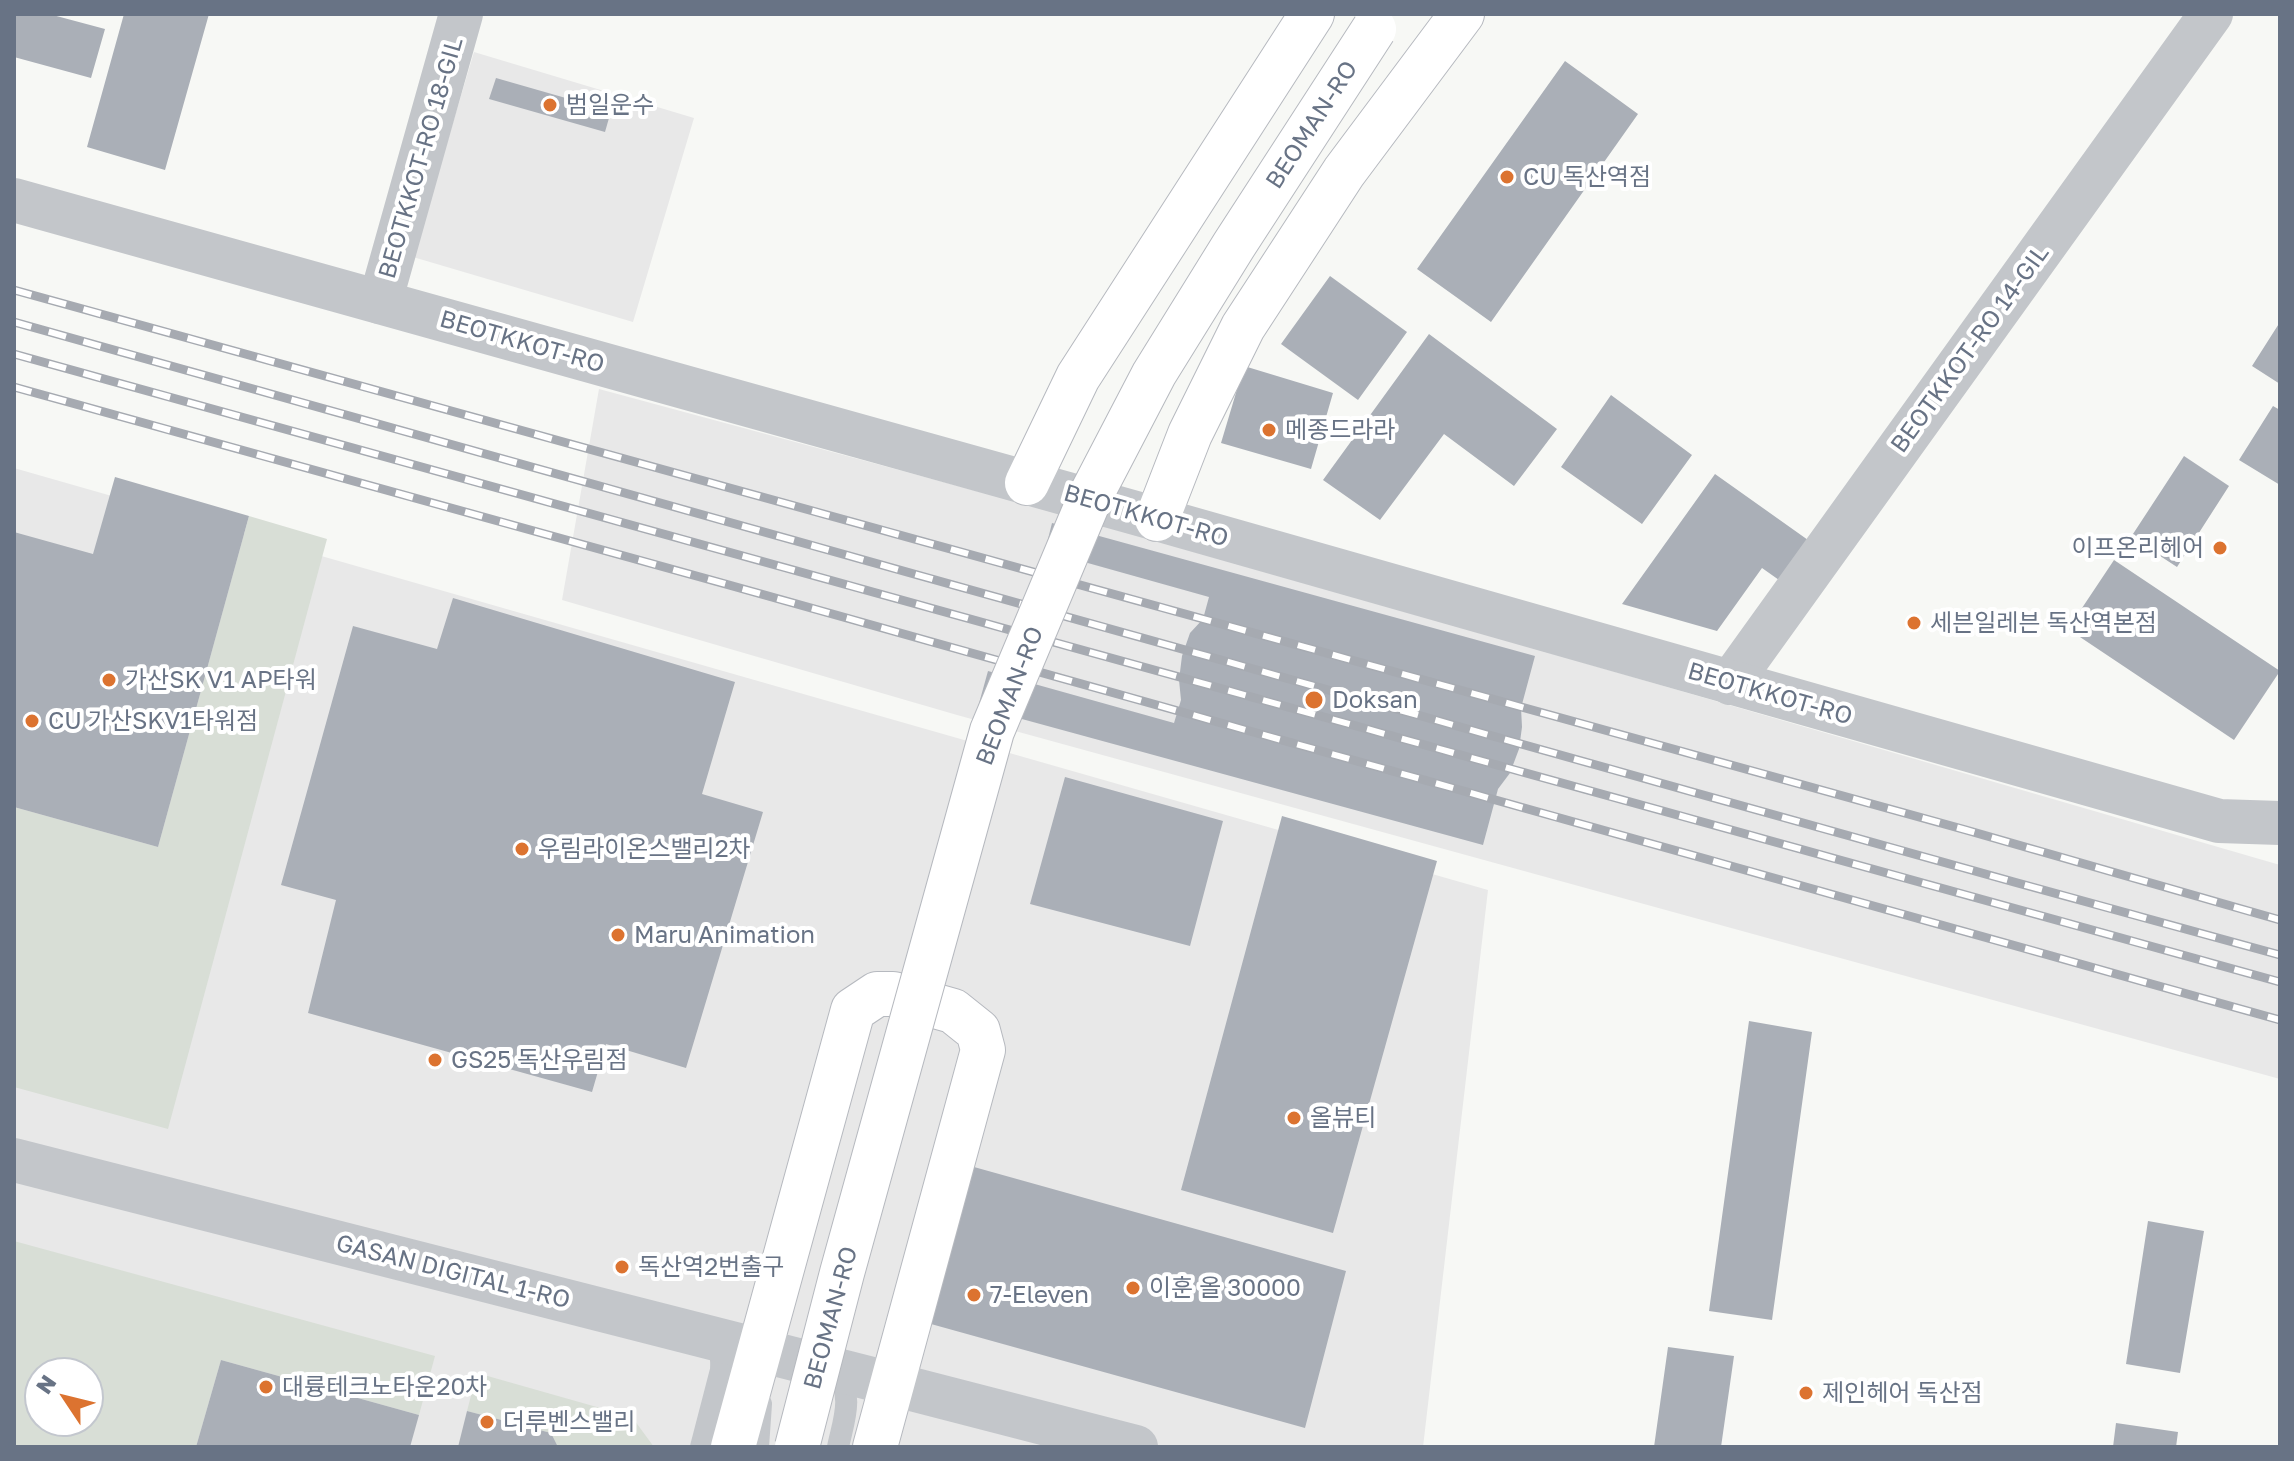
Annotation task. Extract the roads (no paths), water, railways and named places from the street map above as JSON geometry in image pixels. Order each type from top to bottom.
[{"type":"main road","points":[[1027,483],[1078,377],[1312,14]]},
{"type":"main road","points":[[1157,519],[1190,434],[1243,327],[1344,172],[1462,14]]},
{"type":"main road","name":"BEOMAN-RO","points":[[797,1447],[992,731],[1092,493],[1154,374],[1380,22]]},
{"type":"main road","points":[[733,1447],[853,1010],[877,994],[893,994],[953,1011],[978,1031],[983,1050],[875,1447]]},
{"type":"street","name":"BEOTKKOT-RO 18-GIL","points":[[380,302],[461,14]]},
{"type":"street","name":"BEOTKKOT-RO 14-GIL","points":[[1730,683],[2211,14]]},
{"type":"street","name":"BEOTKKOT-RO","points":[[14,200],[1157,519],[2219,821],[2280,823]]},
{"type":"street","name":"GASAN DIGITAL 1-RO","points":[[14,1160],[892,1384]]},
{"type":"street","points":[[892,1384],[1136,1447]]},
{"type":"lane","points":[[701,1447],[721,1370],[722,1357],[711,1339]]},
{"type":"lane","points":[[758,1350],[762,1414],[758,1447]]},
{"type":"lane","points":[[836,1370],[844,1381],[847,1393],[838,1447]]},
{"type":"railway","points":[[14,290],[1966,830],[2280,920]]},
{"type":"railway","points":[[14,322],[2280,955]]},
{"type":"railway","points":[[14,354],[2280,982]]},
{"type":"railway","points":[[14,387],[2280,1020]]},
{"type":"place","name":"범일운수","points":[[550,105]]},
{"type":"place","name":"CU 독산역점","points":[[1507,177]]},
{"type":"place","name":"메종드라라","points":[[1269,430]]},
{"type":"place","name":"이프온리헤어","points":[[2220,548]]},
{"type":"place","name":"세븐일레븐 독산역본점","points":[[1914,623]]},
{"type":"place","name":"가산SK V1 AP타워","points":[[109,680]]},
{"type":"place","name":"Doksan","points":[[1314,700]]},
{"type":"place","name":"CU 가산SKV1타워점","points":[[32,721]]},
{"type":"place","name":"우림라이온스밸리2차","points":[[522,849]]},
{"type":"place","name":"Maru Animation","points":[[618,935]]},
{"type":"place","name":"GS25 독산우림점","points":[[435,1060]]},
{"type":"place","name":"올뷰티","points":[[1294,1118]]},
{"type":"place","name":"독산역2번출구","points":[[622,1267]]},
{"type":"place","name":"이훈 올 30000","points":[[1133,1288]]},
{"type":"place","name":"7-Eleven","points":[[974,1295]]},
{"type":"place","name":"대륭테크노타운20차","points":[[266,1387]]},
{"type":"place","name":"제인헤어 독산점","points":[[1806,1393]]},
{"type":"place","name":"더루벤스밸리","points":[[487,1422]]}]
